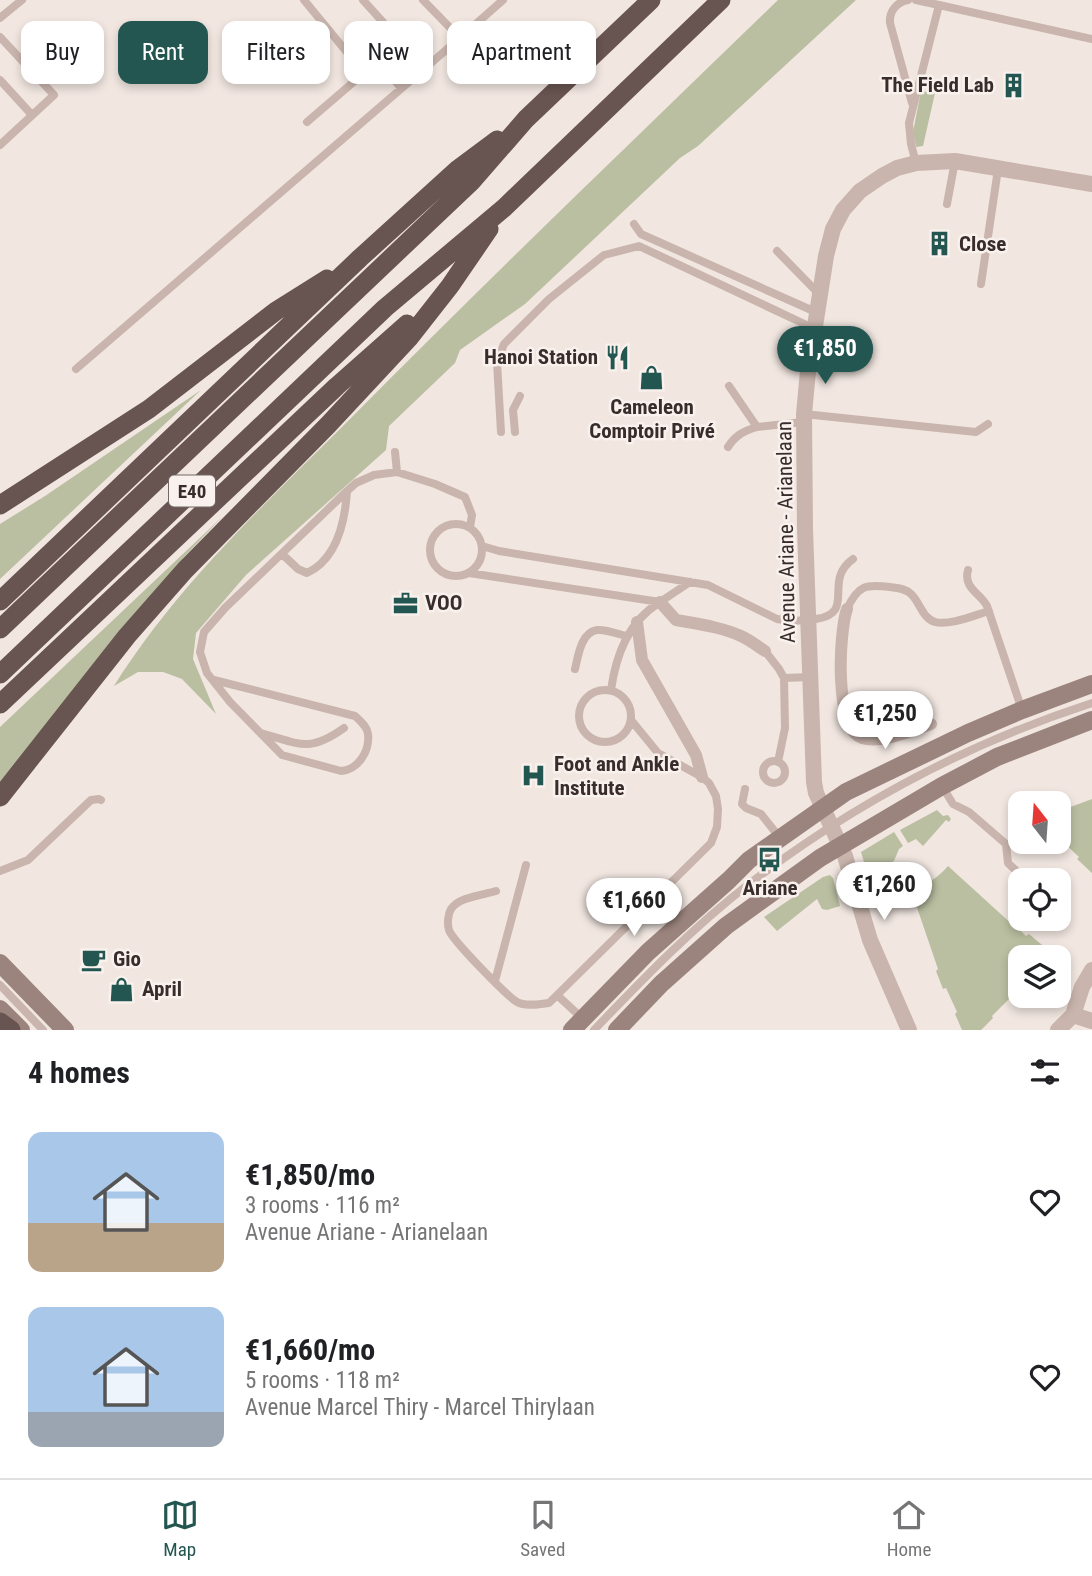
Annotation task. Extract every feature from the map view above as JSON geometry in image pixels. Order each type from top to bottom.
[{"type":"highway","name":"E40","points":[[0,629],[472,181],[526,119],[651,0]]},
{"type":"highway","name":"E40","points":[[0,674],[385,308],[504,208],[721,0]]},
{"type":"highway","name":"E40","points":[[0,601],[360,258],[458,169],[526,119]]},
{"type":"highway","name":"E40","points":[[0,704],[337,386],[450,286],[504,208]]},
{"type":"highway","points":[[0,505],[149,409],[276,310],[360,258]]},
{"type":"highway","points":[[0,797],[127,636],[177,579],[410,337],[450,286]]},
{"type":"highway","points":[[0,1022],[11,1030]]},
{"type":"main road","points":[[583,1026],[648,952],[749,860],[823,808],[850,790],[917,757],[1022,710],[1092,684]]},
{"type":"main road","points":[[617,1030],[661,984],[726,926],[820,858],[997,757],[1092,720]]},
{"type":"main road","points":[[0,962],[65,1030]]},
{"type":"main road","points":[[0,1009],[21,1030]]},
{"type":"street","name":"Avenue Ariane - Arianelaan","points":[[909,1030],[870,940],[841,846],[814,782],[804,418],[808,370],[826,256],[834,229],[844,210],[860,191],[897,168],[916,163],[955,162],[1092,184]]},
{"type":"street","points":[[660,602],[676,620],[725,630],[743,637],[765,651]]},
{"type":"street","points":[[848,609],[842,632],[842,686],[847,721],[853,732],[864,739],[874,740],[931,724]]},
{"type":"street","points":[[637,622],[642,660],[696,755],[702,777]]},
{"type":"street","points":[[1058,1030],[1073,1015],[1082,987],[1092,970]]},
{"type":"street","points":[[1073,1015],[1092,1021]]},
{"type":"lane","points":[[0,18],[15,3],[22,0]]},
{"type":"lane","points":[[304,0],[344,48]]},
{"type":"lane","points":[[363,0],[382,21]]},
{"type":"lane","points":[[424,0],[447,24]]},
{"type":"lane","points":[[479,21],[503,0]]},
{"type":"lane","points":[[908,0],[898,4],[891,14],[890,23],[912,105]]},
{"type":"lane","points":[[916,0],[1092,39]]},
{"type":"lane","points":[[916,163],[909,122],[939,5]]},
{"type":"lane","points":[[0,37],[54,95],[2,140]]},
{"type":"lane","points":[[76,369],[447,49]]},
{"type":"lane","points":[[0,80],[32,115]]},
{"type":"lane","points":[[307,122],[350,84]]},
{"type":"lane","points":[[398,84],[401,88]]},
{"type":"lane","points":[[947,204],[955,162]]},
{"type":"lane","points":[[981,284],[998,169]]},
{"type":"lane","points":[[634,224],[642,234],[816,321]]},
{"type":"lane","points":[[501,432],[497,362],[505,344],[549,299],[604,255],[639,246],[816,321]]},
{"type":"lane","points":[[778,251],[820,296]]},
{"type":"lane","points":[[729,386],[757,427]]},
{"type":"lane","points":[[514,432],[513,410],[520,396]]},
{"type":"lane","points":[[728,447],[746,430],[804,418],[976,432],[988,424]]},
{"type":"lane","points":[[395,452],[397,472]]},
{"type":"lane","points":[[214,680],[355,716],[365,726],[368,735],[360,762],[350,771],[282,755],[230,702],[207,673],[201,652],[204,632],[225,608],[346,491],[374,475],[397,472],[465,497],[472,515],[470,527]]},
{"type":"lane","points":[[282,554],[298,569],[307,573],[317,568],[330,553],[341,531],[346,491]]},
{"type":"lane","points":[[470,573],[482,554],[482,546],[476,532],[470,527],[455,524],[440,529],[431,542],[430,550],[434,565],[446,575],[462,576],[470,573],[660,602]]},
{"type":"lane","points":[[482,546],[708,585],[777,619],[789,622],[827,617],[835,612],[840,575],[847,563],[853,559]]},
{"type":"lane","points":[[968,570],[967,582],[985,601],[1022,710]]},
{"type":"lane","points":[[611,690],[614,667],[626,636],[648,609],[690,582]]},
{"type":"lane","points":[[848,609],[851,600],[860,590],[874,585],[911,593],[925,615],[931,621],[939,623],[989,611]]},
{"type":"lane","points":[[575,669],[583,640],[589,634],[596,630],[626,636]]},
{"type":"lane","points":[[765,651],[784,678],[785,729],[778,762]]},
{"type":"lane","points":[[784,678],[810,677]]},
{"type":"lane","points":[[611,690],[624,698],[631,712],[631,720],[629,727],[618,739],[595,740],[588,736],[579,723],[579,708],[589,695],[596,691],[611,690]]},
{"type":"lane","points":[[557,995],[583,1026],[651,971],[749,884],[832,827],[951,760],[1023,728],[1092,703]]},
{"type":"lane","points":[[496,891],[460,902],[452,908],[448,917],[449,931],[459,946],[505,993],[519,1003],[549,1003],[711,843],[717,827],[718,809],[716,796],[709,783],[658,752],[631,720]]},
{"type":"lane","points":[[259,732],[306,745],[328,739],[344,728]]},
{"type":"lane","points":[[942,786],[953,804],[970,812],[1006,844],[1008,863],[1013,868]]},
{"type":"lane","points":[[744,789],[742,804],[761,814],[780,838]]},
{"type":"lane","points":[[0,871],[28,860],[91,800],[101,800]]},
{"type":"lane","points":[[495,981],[526,865]]},
{"type":"lane","points":[[0,985],[43,1030]]},
{"type":"green space","points":[[778,0],[856,0],[698,146],[680,158],[525,304],[460,350],[455,363],[389,426],[386,450],[246,575],[196,633],[193,659],[216,714],[182,679],[163,672],[138,672],[114,686],[166,613],[225,545],[510,260]]},
{"type":"green space","points":[[921,91],[935,93],[923,146],[916,147],[913,132]]},
{"type":"green space","points":[[201,390],[0,579],[0,524]]},
{"type":"green space","points":[[222,517],[183,558],[0,785],[0,727]]},
{"type":"green space","points":[[1092,799],[1092,873],[1071,849],[1071,807]]},
{"type":"green space","points":[[937,810],[943,816],[948,815],[951,819],[949,822],[946,820],[923,846],[916,839],[908,843],[900,830]]},
{"type":"green space","points":[[894,832],[903,846],[894,861],[867,872],[861,852]]},
{"type":"green space","points":[[948,866],[1008,921],[1008,931],[1021,931],[1026,936],[1029,934],[1042,945],[1008,945],[1008,1000],[981,1030],[962,1030],[955,1014],[957,1012],[936,971],[938,969],[911,890],[940,874]]},
{"type":"green space","points":[[830,875],[840,906],[822,909],[817,899],[777,931],[764,917],[823,877]]},
{"type":"place","name":"The Field Lab","points":[[1014,85]]},
{"type":"place","name":"Close","points":[[939,244]]},
{"type":"place","name":"Hanoi Station","points":[[618,357]]},
{"type":"place","name":"Cameleon Comptoir Privé","points":[[652,378]]},
{"type":"place","name":"VOO","points":[[405,603]]},
{"type":"place","name":"Foot and Ankle Institute","points":[[534,776]]},
{"type":"place","name":"Ariane","points":[[770,859]]},
{"type":"place","name":"Gio","points":[[93,959]]},
{"type":"place","name":"April","points":[[122,989]]}]
